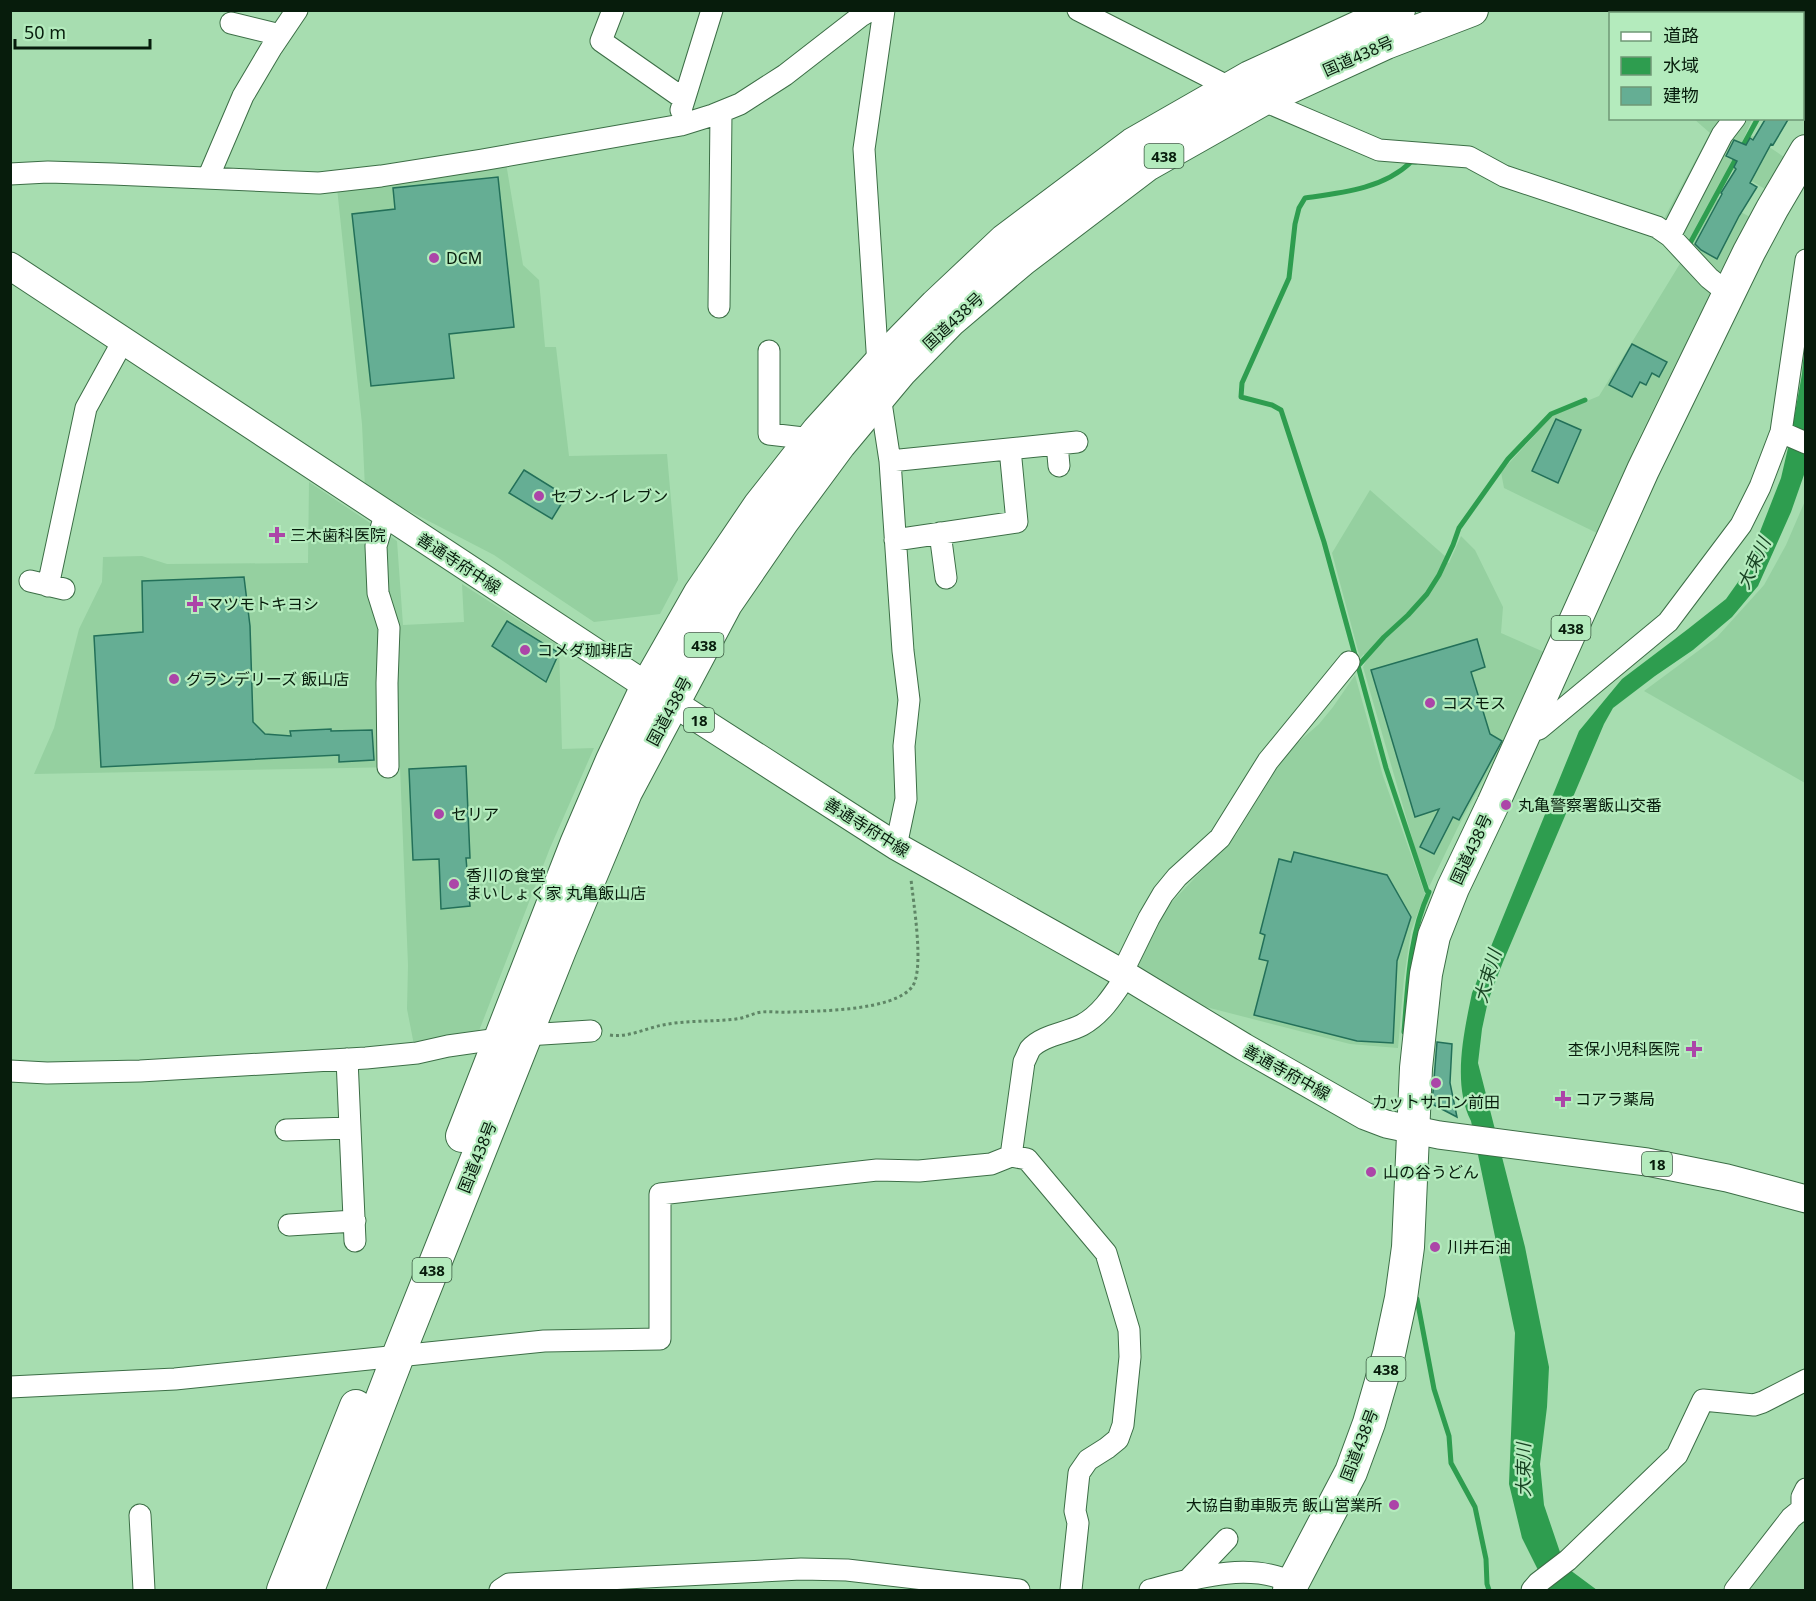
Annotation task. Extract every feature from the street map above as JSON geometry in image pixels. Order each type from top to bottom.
[{"type":"highway","name":"国道438号","points":[[513,1037],[576,844],[647,686],[707,583],[759,506],[812,439],[878,365],[936,305],[1005,240],[1133,144],[1250,77],[1383,21],[1472,10]]},
{"type":"highway","name":"国道438号","points":[[283,1590],[386,1357],[513,1037],[621,803],[726,604],[783,521],[840,444],[901,371],[950,321],[1022,260],[1147,165],[1262,100],[1383,21]]},
{"type":"highway","name":"国道438号","points":[[1291,1587],[1351,1472],[1384,1375],[1401,1298],[1408,1246],[1416,1068],[1426,974],[1434,936],[1453,888],[1643,470],[1772,208],[1806,151]]},
{"type":"highway","name":"国道438号","points":[[308,1590],[386,1357]]},
{"type":"main road","name":"善通寺府中線","points":[[10,266],[647,686],[902,850],[1124,975],[1365,1116],[1386,1124],[1463,1138],[1647,1162],[1727,1178],[1806,1199]]},
{"type":"street","points":[[207,178],[243,96],[297,10]]},
{"type":"street","points":[[613,10],[601,41],[684,99]]},
{"type":"street","points":[[675,126],[712,10]]},
{"type":"street","points":[[10,174],[48,172],[319,183],[482,160],[675,126],[740,104],[785,75],[871,10]]},
{"type":"street","points":[[884,10],[864,149],[880,396],[890,461],[903,651],[909,700],[904,746],[906,799],[902,850]]},
{"type":"street","points":[[1078,10],[1231,88]]},
{"type":"street","points":[[231,23],[280,35]]},
{"type":"street","points":[[1262,100],[1379,150],[1469,157],[1504,176],[1657,227],[1670,236],[1709,278],[1729,294]]},
{"type":"street","points":[[719,307],[721,112]]},
{"type":"street","points":[[1670,236],[1722,135],[1733,120]]},
{"type":"street","points":[[1525,732],[1539,729],[1668,622],[1741,525],[1760,487],[1791,437],[1806,260]]},
{"type":"street","points":[[47,585],[86,408],[123,341]]},
{"type":"street","points":[[769,351],[769,434],[812,439]]},
{"type":"street","points":[[890,461],[1067,443],[1059,466]]},
{"type":"street","points":[[895,540],[1017,522],[1010,449]]},
{"type":"street","points":[[385,514],[376,546],[378,593],[389,628],[388,767]]},
{"type":"street","points":[[940,533],[946,578]]},
{"type":"street","points":[[1011,1156],[1024,1062],[1031,1048],[1043,1040],[1082,1025],[1097,1014],[1111,999],[1162,894],[1177,877],[1220,838],[1268,761],[1349,662]]},
{"type":"street","points":[[10,1071],[47,1073],[140,1071],[346,1059],[417,1053],[448,1046],[513,1037],[591,1031]]},
{"type":"street","points":[[289,1225],[355,1231],[346,1059]]},
{"type":"street","points":[[286,1130],[350,1128]]},
{"type":"street","points":[[10,1387],[175,1379],[544,1341],[660,1339],[660,1194],[877,1170],[919,1170],[990,1164],[1011,1156],[1027,1159],[1106,1253],[1129,1330],[1130,1357],[1123,1425],[1119,1439],[1088,1460],[1079,1473],[1075,1511],[1078,1523],[1071,1590]]},
{"type":"street","points":[[1535,1587],[1568,1560],[1677,1455],[1703,1400],[1754,1405],[1806,1380]]},
{"type":"street","points":[[1735,1590],[1804,1503]]},
{"type":"street","points":[[140,1515],[144,1590]]},
{"type":"street","points":[[1187,1581],[1227,1539]]},
{"type":"street","points":[[506,1588],[657,1583],[792,1569],[824,1569],[1018,1590]]},
{"type":"street","points":[[1150,1590],[1203,1576],[1242,1573],[1272,1575],[1291,1587]]},
{"type":"path","points":[[591,1031],[615,1036],[633,1034],[671,1023],[737,1019],[762,1012],[855,1008],[886,1002],[906,993],[917,977],[917,956],[902,850]]},
{"type":"shaded area","points":[[1805,11],[1805,109],[1804,12],[1640,12]]},
{"type":"shaded area","points":[[1695,120],[1752,120],[1688,245],[1661,224],[1710,133]]},
{"type":"shaded area","points":[[1748,136],[1753,136],[1784,157],[1765,189],[1731,169]]},
{"type":"shaded area","points":[[506,163],[523,265],[539,280],[545,347],[556,347],[569,456],[667,454],[678,580],[660,614],[594,622],[494,555],[365,488],[362,424],[337,188]]},
{"type":"shaded area","points":[[1717,199],[1750,217],[1718,276],[1691,248]]},
{"type":"shaded area","points":[[1681,262],[1712,290],[1640,436],[1597,533],[1504,488],[1501,472],[1553,415],[1599,396]]},
{"type":"shaded area","points":[[309,482],[397,541],[403,625],[464,622],[462,584],[559,646],[562,749],[594,748],[550,848],[477,1036],[414,1045],[407,1009],[408,965],[400,767],[34,774],[54,728],[79,629],[102,582],[103,557],[142,556],[167,564],[308,563]]},
{"type":"shaded area","points":[[1370,490],[1446,557],[1445,562],[1449,563],[1461,536],[1475,550],[1503,607],[1501,633],[1544,652],[1506,738],[1429,887],[1415,848],[1363,667],[1367,659],[1364,654],[1360,658],[1332,553]]},
{"type":"shaded area","points":[[1805,501],[1805,783],[1644,691],[1717,637],[1764,585],[1786,545]]},
{"type":"shaded area","points":[[1355,675],[1383,776],[1425,894],[1411,931],[1398,1048],[1350,1044],[1202,1006],[1136,970],[1167,907],[1236,835],[1276,769],[1294,746],[1319,724]]},
{"type":"shaded area","points":[[1805,1515],[1805,1590],[1740,1590]]},
{"type":"water","name":"大束川","points":[[1805,341],[1805,472],[1791,512],[1758,586],[1732,617],[1693,650],[1613,708],[1604,724],[1503,962],[1488,1001],[1482,1029],[1478,1063],[1525,1247],[1549,1367],[1540,1464],[1544,1505],[1561,1555],[1570,1570],[1597,1590],[1548,1590],[1522,1538],[1509,1484],[1515,1333],[1471,1121],[1462,1091],[1461,1058],[1472,993],[1579,731],[1622,679],[1726,599],[1743,575],[1781,478],[1802,374]]},
{"type":"building","points":[[1765,120],[1788,120],[1773,145],[1771,144],[1750,183],[1757,187],[1717,259],[1695,244],[1736,169],[1734,167],[1737,161],[1726,156],[1734,140],[1746,145],[1750,138],[1753,140]]},
{"type":"building","points":[[498,177],[514,327],[449,334],[454,378],[371,386],[352,214],[395,209],[393,188]]},
{"type":"building","points":[[1632,344],[1667,362],[1659,377],[1652,373],[1646,385],[1640,382],[1632,397],[1609,385]]},
{"type":"building","points":[[1556,419],[1581,430],[1558,483],[1532,471]]},
{"type":"building","points":[[524,470],[566,496],[552,519],[509,493]]},
{"type":"building","name":"グランデリーズ 飯山店","points":[[244,577],[250,626],[253,722],[265,734],[291,736],[290,731],[372,730],[374,760],[339,762],[339,755],[101,767],[94,636],[143,632],[142,581]]},
{"type":"building","name":"コメダ珈琲店","points":[[507,621],[559,653],[546,682],[492,646]]},
{"type":"building","name":"コスモス","points":[[1477,639],[1485,667],[1471,672],[1490,734],[1502,741],[1459,820],[1453,817],[1434,854],[1420,847],[1439,809],[1415,817],[1371,670]]},
{"type":"building","name":"セリア","points":[[466,766],[470,858],[466,858],[470,906],[441,909],[439,859],[413,860],[409,769]]},
{"type":"building","points":[[1294,852],[1387,875],[1411,917],[1397,961],[1393,1043],[1357,1041],[1254,1015],[1268,961],[1259,959],[1265,935],[1260,933],[1279,859],[1291,862]]},
{"type":"building","points":[[1437,1042],[1452,1044],[1450,1083],[1457,1117],[1432,1104]]},
{"type":"waterway","points":[[1688,247],[1757,120]]},
{"type":"waterway","points":[[1404,1032],[1413,943],[1429,892],[1386,768],[1324,542],[1281,410],[1272,405],[1241,397],[1242,383],[1289,278],[1295,224],[1299,208],[1305,198],[1347,192],[1375,184],[1400,171],[1411,162],[1416,162]]},
{"type":"waterway","points":[[1358,666],[1427,594],[1439,575],[1459,528],[1508,459],[1551,414],[1585,400]]},
{"type":"waterway","points":[[1417,1299],[1434,1389],[1449,1436],[1451,1463],[1475,1507],[1486,1559],[1489,1590]]},
{"type":"place","name":"DCM","points":[[434,258]]},
{"type":"place","name":"セブン-イレブン","points":[[539,496]]},
{"type":"place","name":"三木歯科医院","points":[[277,535]]},
{"type":"place","name":"マツモトキヨシ","points":[[195,604]]},
{"type":"place","name":"コメダ珈琲店","points":[[525,650]]},
{"type":"place","name":"グランデリーズ 飯山店","points":[[174,679]]},
{"type":"place","name":"コスモス","points":[[1430,703]]},
{"type":"place","name":"丸亀警察署飯山交番","points":[[1506,805]]},
{"type":"place","name":"セリア","points":[[439,814]]},
{"type":"place","name":"香川の食堂 まいしょく家 丸亀飯山店","points":[[454,884]]},
{"type":"place","name":"杢保小児科医院","points":[[1694,1049]]},
{"type":"place","name":"カットサロン前田","points":[[1436,1083]]},
{"type":"place","name":"コアラ薬局","points":[[1563,1099]]},
{"type":"place","name":"山の谷うどん","points":[[1371,1172]]},
{"type":"place","name":"川井石油","points":[[1435,1247]]},
{"type":"place","name":"大協自動車販売 飯山営業所","points":[[1394,1505]]}]
